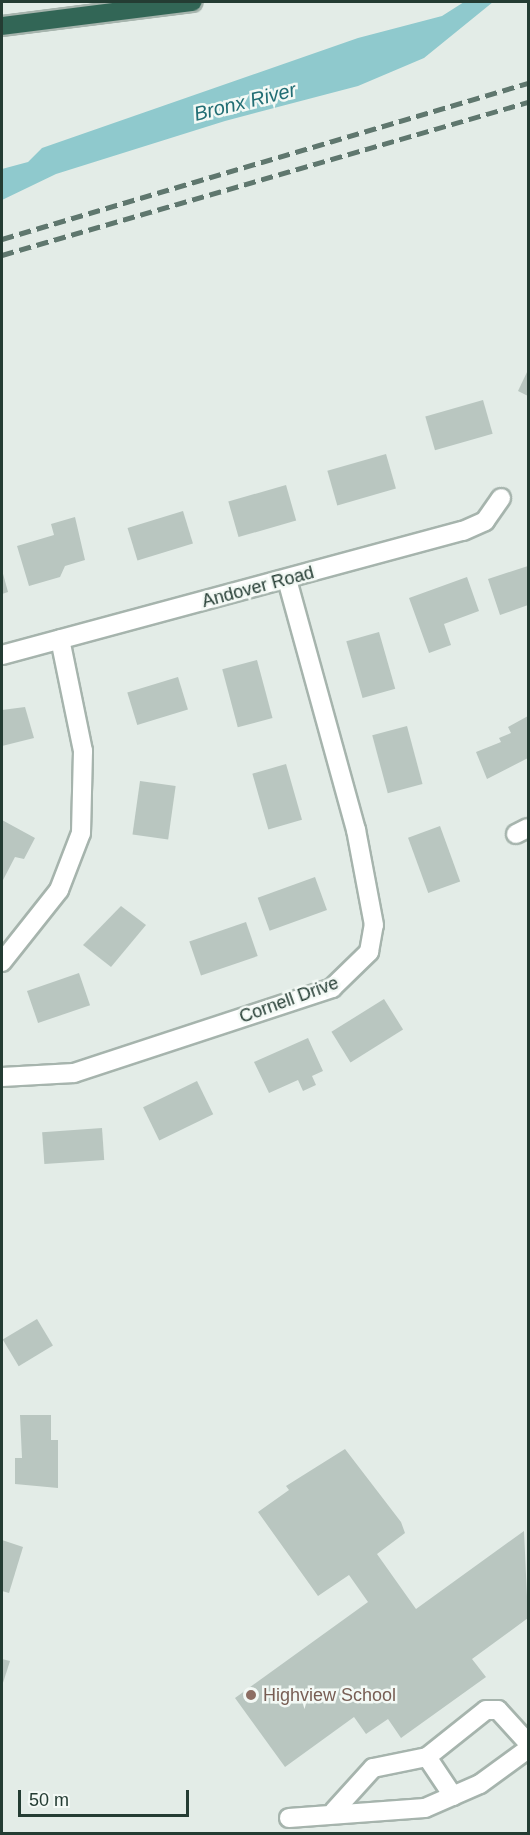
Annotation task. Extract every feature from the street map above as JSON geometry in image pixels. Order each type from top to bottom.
[{"type":"highway","points":[[2,26],[192,2]]},
{"type":"street","name":"Andover Road","points":[[2,655],[463,531],[485,521],[501,498]]},
{"type":"street","name":"Cornell Drive","points":[[2,1077],[74,1073],[332,988],[369,952],[374,925],[356,830],[287,580]]},
{"type":"street","points":[[2,962],[59,890],[81,833],[83,751],[60,639]]},
{"type":"street","points":[[334,1811],[373,1768],[427,1757],[486,1710],[498,1710],[528,1743]]},
{"type":"street","points":[[289,1818],[334,1811],[416,1809],[480,1784],[528,1749]]},
{"type":"street","points":[[427,1757],[453,1796]]},
{"type":"water","name":"Bronx River","points":[[464,2],[493,2],[424,58],[358,86],[225,121],[56,174],[2,200],[2,169],[28,162],[42,148],[358,38],[442,16]]},
{"type":"building","points":[[528,370],[528,396],[518,391]]},
{"type":"building","points":[[483,400],[493,434],[435,450],[425,417]]},
{"type":"building","points":[[386,454],[396,489],[337,505],[327,471]]},
{"type":"building","points":[[286,485],[296,521],[239,537],[228,502]]},
{"type":"building","points":[[183,511],[193,544],[137,560],[128,528]]},
{"type":"building","points":[[75,517],[85,560],[65,566],[60,577],[29,586],[17,546],[54,535],[51,524]]},
{"type":"building","points":[[528,566],[528,605],[500,615],[488,579]]},
{"type":"building","points":[[2,570],[8,592],[2,594]]},
{"type":"building","points":[[467,577],[479,611],[444,624],[451,645],[429,653],[409,598]]},
{"type":"building","points":[[379,632],[395,689],[363,698],[346,641]]},
{"type":"building","points":[[257,660],[273,718],[238,727],[222,669]]},
{"type":"building","points":[[178,677],[188,710],[137,725],[127,692]]},
{"type":"building","points":[[25,707],[34,738],[2,746],[2,710]]},
{"type":"building","points":[[528,716],[528,758],[487,779],[476,752],[501,742],[499,738],[511,733],[508,727]]},
{"type":"building","points":[[407,726],[423,784],[388,793],[372,735]]},
{"type":"building","points":[[286,764],[302,820],[268,829],[252,774]]},
{"type":"building","points":[[140,781],[176,786],[168,839],[132,834]]},
{"type":"building","points":[[2,820],[35,838],[24,859],[15,857],[2,882]]},
{"type":"building","points":[[440,826],[460,881],[428,893],[408,838]]},
{"type":"building","points":[[315,877],[327,910],[270,931],[258,898]]},
{"type":"building","points":[[121,906],[146,925],[111,967],[83,945]]},
{"type":"building","points":[[246,922],[258,956],[201,976],[189,942]]},
{"type":"building","points":[[79,973],[90,1005],[38,1023],[27,991]]},
{"type":"building","points":[[384,999],[403,1030],[350,1062],[331,1032]]},
{"type":"building","points":[[308,1038],[323,1071],[312,1076],[316,1085],[303,1091],[298,1080],[269,1093],[254,1062]]},
{"type":"building","points":[[197,1081],[213,1114],[159,1141],[143,1107]]},
{"type":"building","points":[[102,1128],[104,1160],[44,1164],[42,1132]]},
{"type":"building","points":[[37,1319],[53,1346],[19,1366],[3,1340]]},
{"type":"building","points":[[20,1415],[51,1415],[51,1440],[58,1440],[58,1488],[15,1484],[15,1458],[22,1458]]},
{"type":"building","points":[[345,1449],[401,1522],[405,1533],[377,1554],[416,1609],[524,1531],[528,1618],[472,1659],[486,1677],[401,1738],[388,1719],[366,1734],[354,1717],[285,1767],[235,1698],[368,1602],[349,1575],[318,1596],[258,1512],[289,1490],[286,1486]]},
{"type":"building","points":[[2,1540],[23,1547],[9,1593],[2,1591]]},
{"type":"building","points":[[2,1659],[10,1661],[2,1686]]},
{"type":"railway","points":[[2,239],[528,83]]},
{"type":"railway","points":[[2,255],[528,102]]},
{"type":"place","name":"Highview School","points":[[251,1695]]}]
